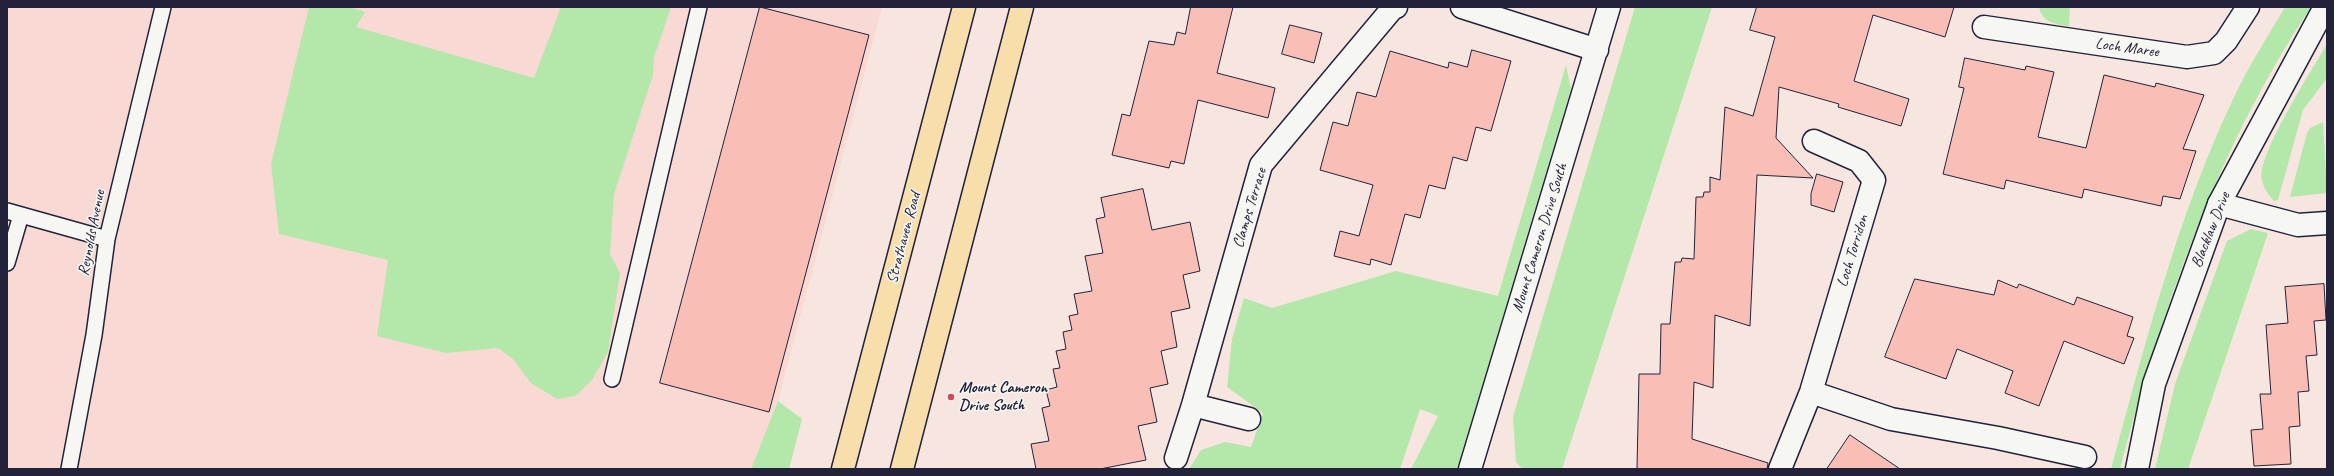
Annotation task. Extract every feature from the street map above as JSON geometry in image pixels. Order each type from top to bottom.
[{"type":"main road","name":"Strathaven Road","points":[[843,469],[964,7]]},
{"type":"main road","points":[[902,469],[1022,7]]},
{"type":"street","name":"Clamps Terrace","points":[[1176,458],[1193,405],[1261,165],[1392,9],[1396,7]]},
{"type":"street","points":[[1462,7],[1596,50]]},
{"type":"street","name":"Mount Cameron Drive South","points":[[1470,469],[1609,7]]},
{"type":"street","name":"Loch Maree","points":[[1984,27],[2187,57],[2214,53],[2226,41],[2248,7]]},
{"type":"street","name":"Blacklaw Drive","points":[[2137,469],[2154,384],[2219,204],[2325,7]]},
{"type":"street","name":"Loch Torridon","points":[[1780,469],[1811,392],[1874,180],[1859,161],[1814,141]]},
{"type":"street","points":[[2219,204],[2298,225],[2327,223]]},
{"type":"street","points":[[1811,392],[1892,419],[1998,438],[2085,457]]},
{"type":"street","points":[[1193,405],[1249,419]]},
{"type":"lane","name":"Reynolds Avenue","points":[[69,469],[94,335],[107,239],[163,7]]},
{"type":"lane","points":[[612,379],[699,7]]},
{"type":"lane","points":[[7,263],[14,213],[107,239]]},
{"type":"shaded area","points":[[7,7],[882,7],[778,401],[751,469],[7,469]]},
{"type":"green space","points":[[309,7],[349,7],[365,12],[356,27],[534,78],[561,7],[671,7],[654,57],[653,75],[614,194],[610,254],[620,273],[608,352],[592,380],[575,396],[557,399],[531,383],[513,359],[498,348],[446,353],[377,336],[388,260],[279,234],[271,164]]},
{"type":"green space","points":[[1635,7],[1712,7],[1562,469],[1523,469],[1516,462],[1513,417]]},
{"type":"green space","points":[[2039,7],[2070,7],[2069,26],[2046,20]]},
{"type":"green space","points":[[2285,7],[2311,7],[2278,60],[2248,115],[2221,172],[2196,230],[2174,289],[2154,348],[2120,469],[2111,469],[2165,277],[2198,181],[2242,80]]},
{"type":"green space","points":[[2327,44],[2327,78],[2303,110],[2278,200],[2274,201],[2266,191],[2262,180],[2262,169],[2267,153],[2287,112]]},
{"type":"green space","points":[[1566,65],[1571,89],[1457,469],[1411,469],[1438,416],[1420,409],[1400,469],[1189,469],[1201,450],[1225,442],[1251,447],[1263,413],[1227,387],[1232,339],[1244,298],[1272,308],[1396,271],[1498,296]]},
{"type":"green space","points":[[2323,122],[2327,193],[2290,197],[2307,133],[2310,128]]},
{"type":"green space","points":[[2251,229],[2268,233],[2188,469],[2155,469],[2175,384],[2227,241]]},
{"type":"green space","points":[[778,401],[802,419],[789,469],[751,469]]},
{"type":"building","points":[[760,7],[869,35],[769,412],[660,383]]},
{"type":"building","points":[[1191,7],[1233,7],[1217,73],[1275,88],[1268,118],[1198,100],[1184,164],[1171,161],[1169,168],[1112,155],[1122,114],[1130,116],[1149,41],[1174,45],[1177,32],[1185,34]]},
{"type":"building","points":[[1757,7],[1954,7],[1945,37],[1873,15],[1854,81],[1909,99],[1901,126],[1838,107],[1839,104],[1779,87],[1776,138],[1813,178],[1757,175],[1750,326],[1715,315],[1713,388],[1694,382],[1692,439],[1768,463],[1767,469],[1637,469],[1639,374],[1660,374],[1661,324],[1670,324],[1675,262],[1681,262],[1682,258],[1694,259],[1696,197],[1703,197],[1704,192],[1710,192],[1710,177],[1720,180],[1725,107],[1753,116],[1775,37],[1750,30]]},
{"type":"building","points":[[1290,25],[1322,33],[1314,63],[1282,54]]},
{"type":"building","points":[[1472,50],[1511,61],[1491,131],[1476,127],[1467,161],[1453,157],[1445,189],[1429,185],[1420,218],[1405,214],[1391,265],[1371,259],[1370,265],[1334,256],[1340,231],[1359,236],[1373,185],[1320,170],[1333,122],[1348,126],[1357,92],[1376,97],[1390,51],[1448,68],[1449,62],[1467,67]]},
{"type":"building","points":[[1965,58],[2025,70],[2026,66],[2054,72],[2038,137],[2086,148],[2104,75],[2155,87],[2156,83],[2204,95],[2183,149],[2196,151],[2180,199],[2163,196],[2161,206],[2084,189],[2082,198],[2006,180],[2004,189],[1943,174],[1964,88],[1959,87]]},
{"type":"building","points":[[1817,174],[1843,182],[1834,212],[1811,205],[1811,194]]},
{"type":"building","points":[[1143,189],[1152,230],[1190,222],[1200,271],[1183,275],[1190,308],[1171,312],[1177,347],[1161,351],[1168,384],[1150,388],[1157,422],[1138,426],[1146,460],[1100,469],[1036,469],[1031,444],[1049,441],[1042,408],[1050,406],[1046,390],[1057,387],[1053,369],[1060,368],[1056,351],[1066,349],[1063,332],[1072,330],[1069,316],[1078,314],[1074,294],[1092,291],[1085,256],[1103,253],[1096,219],[1105,217],[1101,198]]},
{"type":"building","points":[[1915,279],[1994,295],[1998,280],[2017,288],[2019,284],[2074,305],[2077,297],[2133,317],[2127,336],[2134,338],[2124,364],[2064,341],[2039,406],[2005,393],[2013,371],[1957,349],[1946,379],[1885,357]]},
{"type":"building","points":[[2324,284],[2326,320],[2314,321],[2317,355],[2306,356],[2309,391],[2298,392],[2300,426],[2289,427],[2291,464],[2254,466],[2251,430],[2263,429],[2260,394],[2271,394],[2266,325],[2288,323],[2285,287]]},
{"type":"building","points":[[1850,435],[1900,469],[1827,469]]},
{"type":"place","name":"Mount Cameron Drive South","points":[[951,397]]}]
